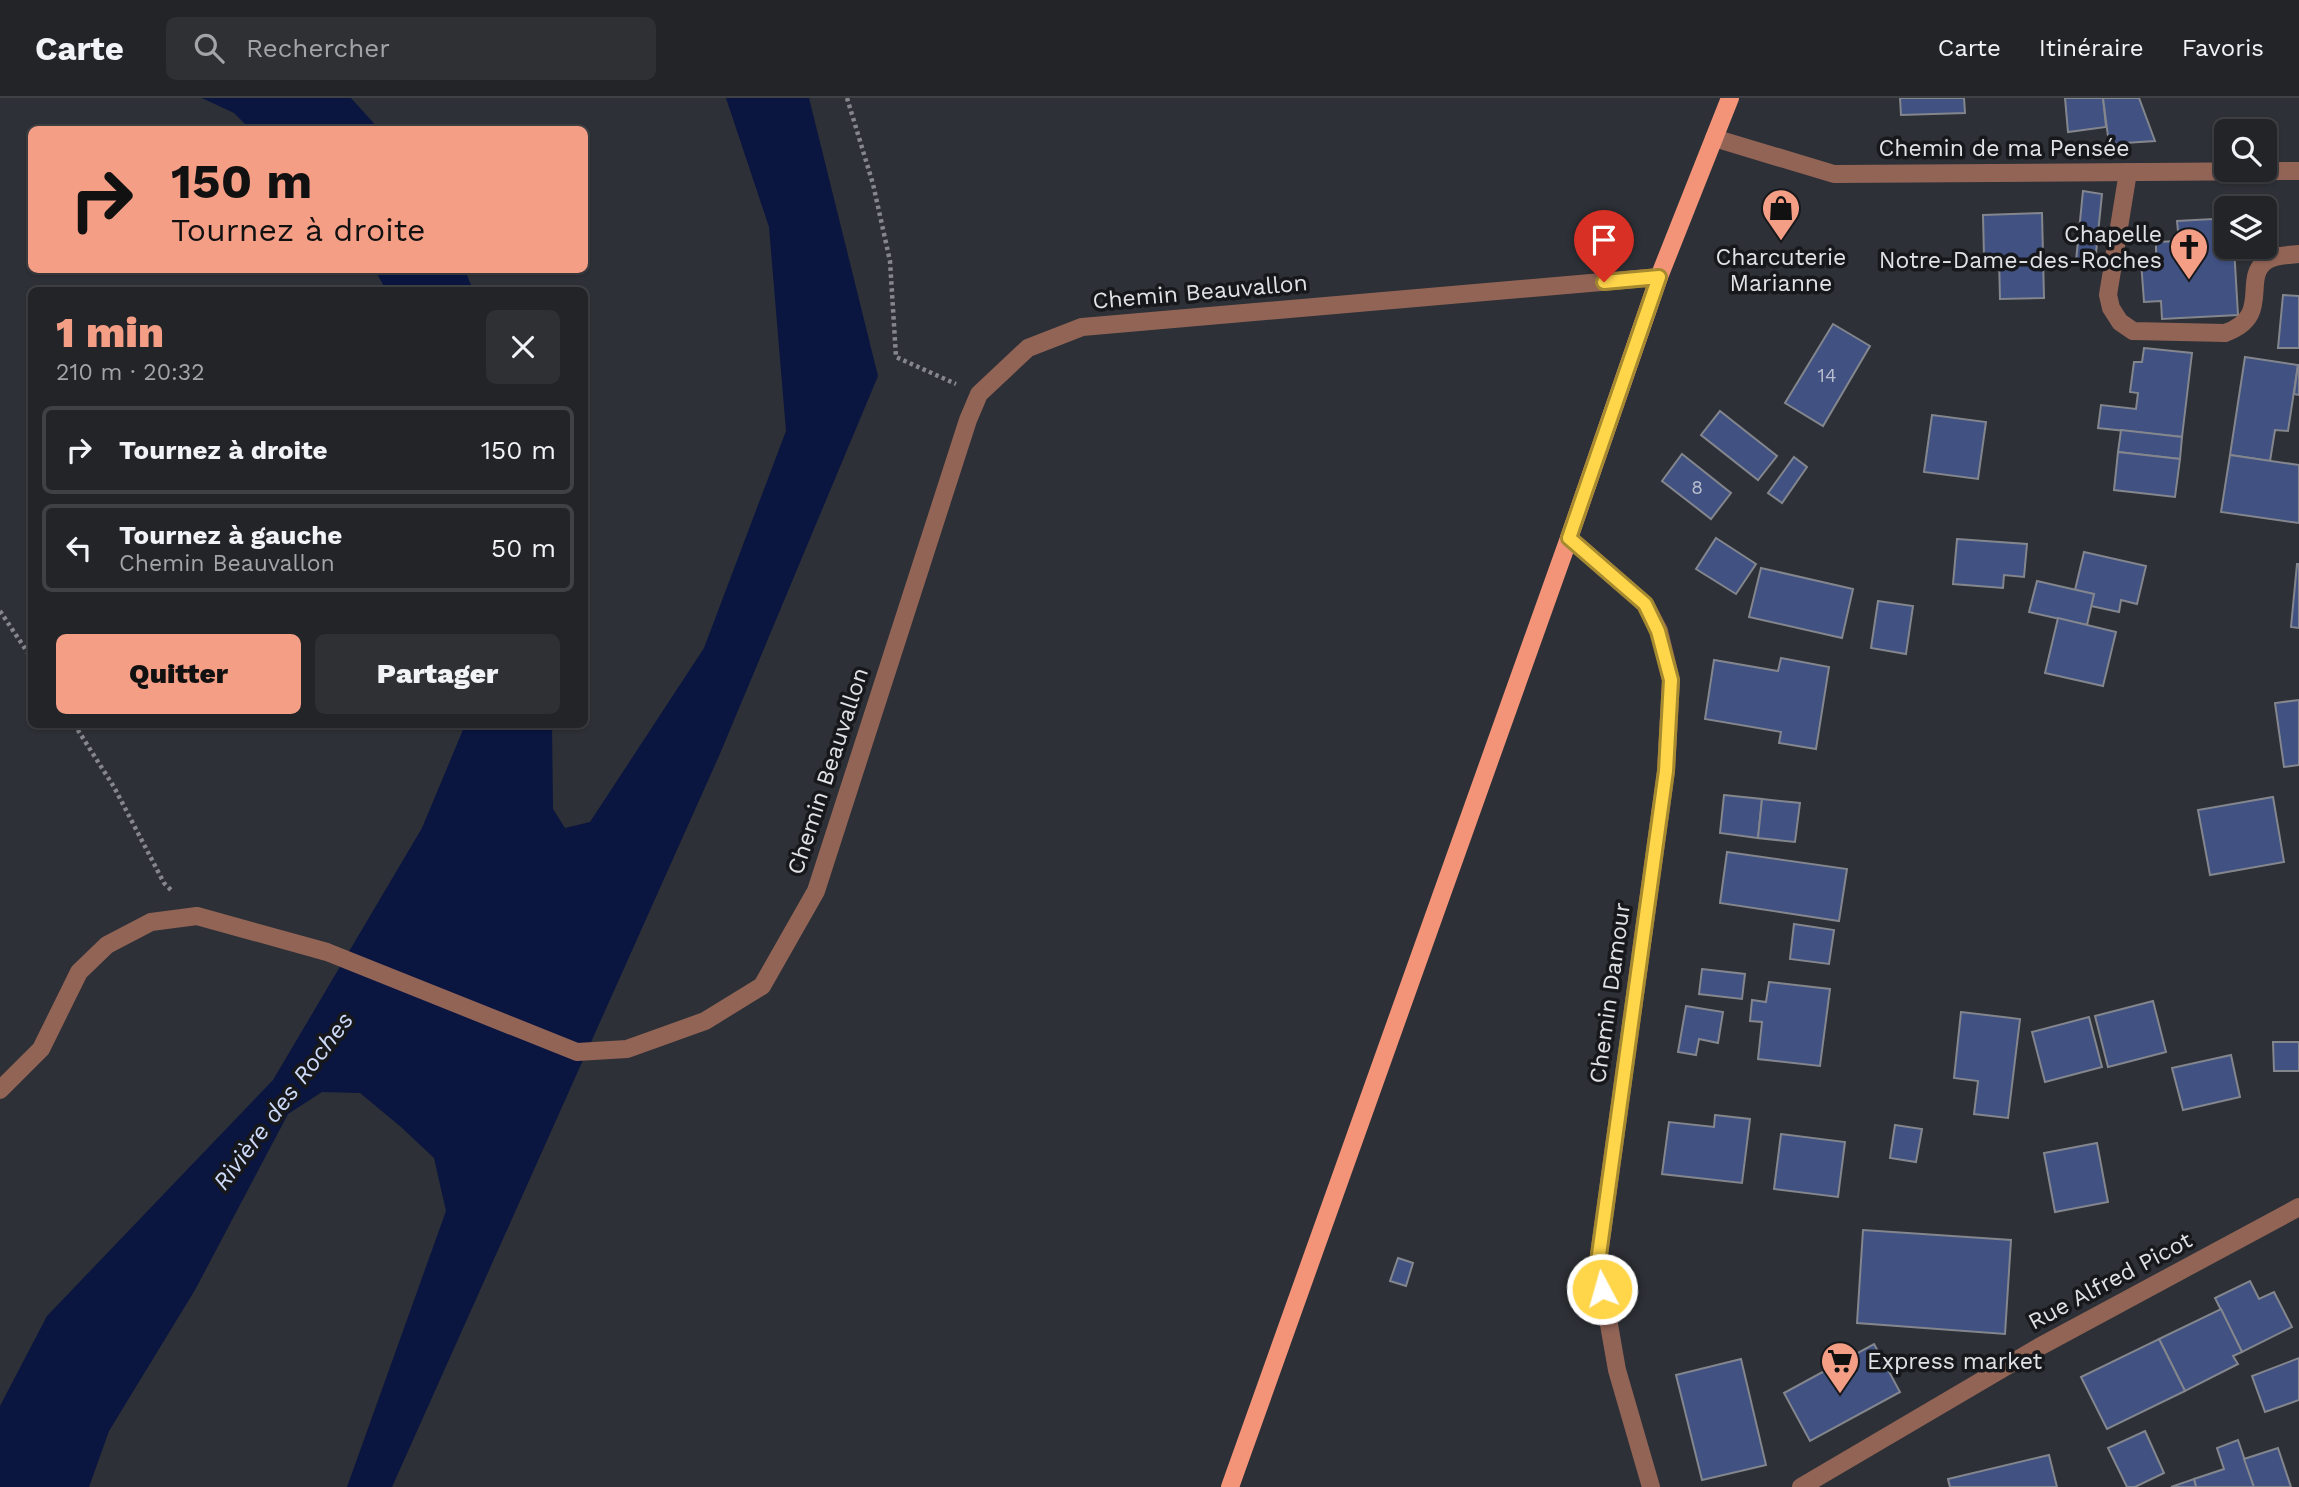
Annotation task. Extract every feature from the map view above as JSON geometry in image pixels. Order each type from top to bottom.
[{"type":"main road","points":[[1230,1487],[1569,538],[1659,277],[1730,98]]},
{"type":"street","name":"Chemin de ma Pensée","points":[[1714,138],[1834,174],[2299,171]]},
{"type":"street","points":[[2128,172],[2108,295],[2120,322],[2133,331],[2225,333],[2239,328],[2250,317],[2259,270],[2266,261],[2299,254]]},
{"type":"street","name":"Chemin Beauvallon","points":[[0,1090],[41,1049],[79,972],[107,945],[151,922],[197,916],[327,952],[577,1052],[627,1049],[705,1021],[762,986],[816,891],[979,394],[1028,348],[1082,327],[1659,277]]},
{"type":"street","name":"Chemin Damour","points":[[1569,538],[1645,604],[1658,631],[1671,680],[1666,771],[1598,1262],[1617,1370],[1651,1487]]},
{"type":"street","name":"Rue Alfred Picot","points":[[1801,1487],[2039,1347],[2299,1207]]},
{"type":"path","points":[[847,98],[873,184],[890,261],[896,357],[979,394]]},
{"type":"path","points":[[0,611],[28,653]]},
{"type":"path","points":[[77,728],[114,787],[164,883],[197,916]]},
{"type":"water","points":[[202,98],[351,98],[376,126],[247,126],[234,113]]},
{"type":"water","name":"Rivière des Roches","points":[[726,98],[809,98],[878,376],[719,756],[392,1487],[347,1487],[446,1211],[434,1158],[360,1093],[322,1092],[288,1114],[195,1290],[109,1431],[89,1487],[0,1487],[0,1406],[47,1316],[273,1080],[422,828],[464,728],[552,728],[553,809],[565,828],[590,822],[704,648],[786,431],[769,227]]},
{"type":"water","points":[[377,273],[466,273],[472,287],[384,287]]},
{"type":"building","points":[[1900,98],[1964,98],[1965,113],[1901,115]]},
{"type":"building","points":[[2065,98],[2103,98],[2106,127],[2068,132]]},
{"type":"building","points":[[2103,98],[2139,98],[2155,141],[2109,144]]},
{"type":"building","points":[[2083,191],[2102,194],[2095,263],[2076,261]]},
{"type":"building","points":[[2042,213],[2044,298],[2000,299],[1999,257],[1984,257],[1983,215]]},
{"type":"building","name":"Chapelle Notre-Dame-des-Roches","points":[[2213,219],[2214,259],[2235,259],[2238,315],[2162,319],[2161,301],[2144,302],[2141,261],[2156,260],[2156,242],[2179,241],[2177,221]]},
{"type":"building","points":[[2283,295],[2299,296],[2299,348],[2278,348]]},
{"type":"building","points":[[1833,324],[1870,346],[1823,426],[1785,403]]},
{"type":"building","points":[[2144,348],[2192,353],[2182,437],[2098,428],[2101,405],[2136,409],[2138,393],[2130,392],[2134,362],[2142,362]]},
{"type":"building","points":[[2245,357],[2298,365],[2288,431],[2275,430],[2270,461],[2230,455]]},
{"type":"building","points":[[2299,365],[2299,395],[2294,394]]},
{"type":"building","points":[[1720,411],[1777,456],[1758,480],[1701,435]]},
{"type":"building","points":[[1932,415],[1986,422],[1978,479],[1924,472]]},
{"type":"building","points":[[2121,430],[2182,437],[2180,459],[2118,452]]},
{"type":"building","points":[[2118,452],[2180,459],[2175,497],[2114,490]]},
{"type":"building","points":[[1682,454],[1731,493],[1711,519],[1662,481]]},
{"type":"building","points":[[2230,455],[2299,465],[2299,523],[2221,512]]},
{"type":"building","points":[[1794,457],[1807,467],[1782,503],[1768,493]]},
{"type":"building","points":[[1716,538],[1756,564],[1736,594],[1696,569]]},
{"type":"building","points":[[1957,539],[2027,544],[2024,577],[2004,575],[2003,588],[1953,584]]},
{"type":"building","points":[[2084,552],[2146,566],[2137,604],[2121,600],[2119,612],[2091,606],[2094,594],[2075,590]]},
{"type":"building","points":[[2299,564],[2299,628],[2291,627]]},
{"type":"building","points":[[1761,568],[1853,589],[1842,638],[1749,617]]},
{"type":"building","points":[[2037,581],[2094,594],[2087,625],[2029,612]]},
{"type":"building","points":[[1878,601],[1913,606],[1906,654],[1871,648]]},
{"type":"building","points":[[2058,618],[2116,632],[2103,686],[2045,673]]},
{"type":"building","points":[[1781,658],[1829,667],[1816,749],[1779,743],[1781,732],[1705,719],[1714,660],[1778,671]]},
{"type":"building","points":[[2299,700],[2299,765],[2284,767],[2275,703]]},
{"type":"building","points":[[1724,795],[1762,799],[1758,838],[1720,833]]},
{"type":"building","points":[[2273,797],[2284,862],[2210,875],[2198,810]]},
{"type":"building","points":[[1762,799],[1800,803],[1795,842],[1758,838]]},
{"type":"building","points":[[1727,852],[1847,869],[1839,921],[1720,903]]},
{"type":"building","points":[[1794,924],[1834,930],[1829,964],[1790,959]]},
{"type":"building","points":[[1702,969],[1745,974],[1742,999],[1699,994]]},
{"type":"building","points":[[1769,982],[1830,989],[1820,1066],[1758,1059],[1762,1022],[1750,1021],[1752,1000],[1766,1002]]},
{"type":"building","points":[[2153,1001],[2166,1052],[2108,1067],[2095,1016]]},
{"type":"building","points":[[1686,1006],[1723,1012],[1718,1043],[1699,1039],[1696,1055],[1678,1052]]},
{"type":"building","points":[[1961,1012],[2020,1019],[2008,1118],[1974,1114],[1978,1081],[1954,1078]]},
{"type":"building","points":[[2089,1017],[2102,1067],[2045,1082],[2032,1032]]},
{"type":"building","points":[[2273,1042],[2299,1042],[2299,1071],[2274,1071]]},
{"type":"building","points":[[2231,1055],[2240,1097],[2183,1110],[2172,1068]]},
{"type":"building","points":[[1715,1115],[1750,1119],[1742,1183],[1662,1174],[1669,1122],[1714,1127]]},
{"type":"building","points":[[1895,1125],[1922,1129],[1916,1162],[1890,1158]]},
{"type":"building","points":[[1781,1134],[1845,1142],[1838,1197],[1774,1189]]},
{"type":"building","points":[[2097,1143],[2108,1202],[2055,1212],[2044,1153]]},
{"type":"building","points":[[1863,1230],[2011,1240],[2005,1334],[1857,1323]]},
{"type":"building","points":[[1398,1258],[1413,1263],[1406,1286],[1390,1281]]},
{"type":"building","points":[[2250,1281],[2259,1299],[2274,1292],[2292,1327],[2242,1352],[2215,1298]]},
{"type":"building","points":[[2221,1309],[2242,1352],[2233,1356],[2238,1364],[2185,1391],[2159,1339]]},
{"type":"building","points":[[2159,1339],[2185,1391],[2107,1429],[2081,1377]]},
{"type":"building","points":[[1874,1344],[1900,1392],[1810,1441],[1784,1393]]},
{"type":"building","points":[[2299,1358],[2299,1400],[2265,1412],[2252,1376]]},
{"type":"building","points":[[1741,1359],[1766,1465],[1702,1480],[1676,1375]]},
{"type":"building","points":[[2145,1431],[2164,1473],[2135,1487],[2127,1487],[2108,1448]]},
{"type":"building","points":[[2238,1440],[2254,1487],[2196,1487],[2194,1479],[2224,1469],[2217,1448]]},
{"type":"building","points":[[2278,1448],[2291,1487],[2254,1487],[2244,1459]]},
{"type":"building","points":[[2049,1455],[2057,1487],[1950,1487],[1948,1479]]},
{"type":"building","points":[[2194,1479],[2196,1487],[2171,1487]]},
{"type":"place","name":"Charcuterie Marianne","points":[[1781,242]]},
{"type":"place","name":"Chapelle Notre-Dame-des-Roches","points":[[2189,281]]},
{"type":"place","name":"Express market","points":[[1840,1395]]},
{"type":"route","points":[[1602,1289],[1598,1262],[1666,771],[1671,680],[1658,631],[1645,604],[1569,538],[1659,277],[1604,282]]}]
